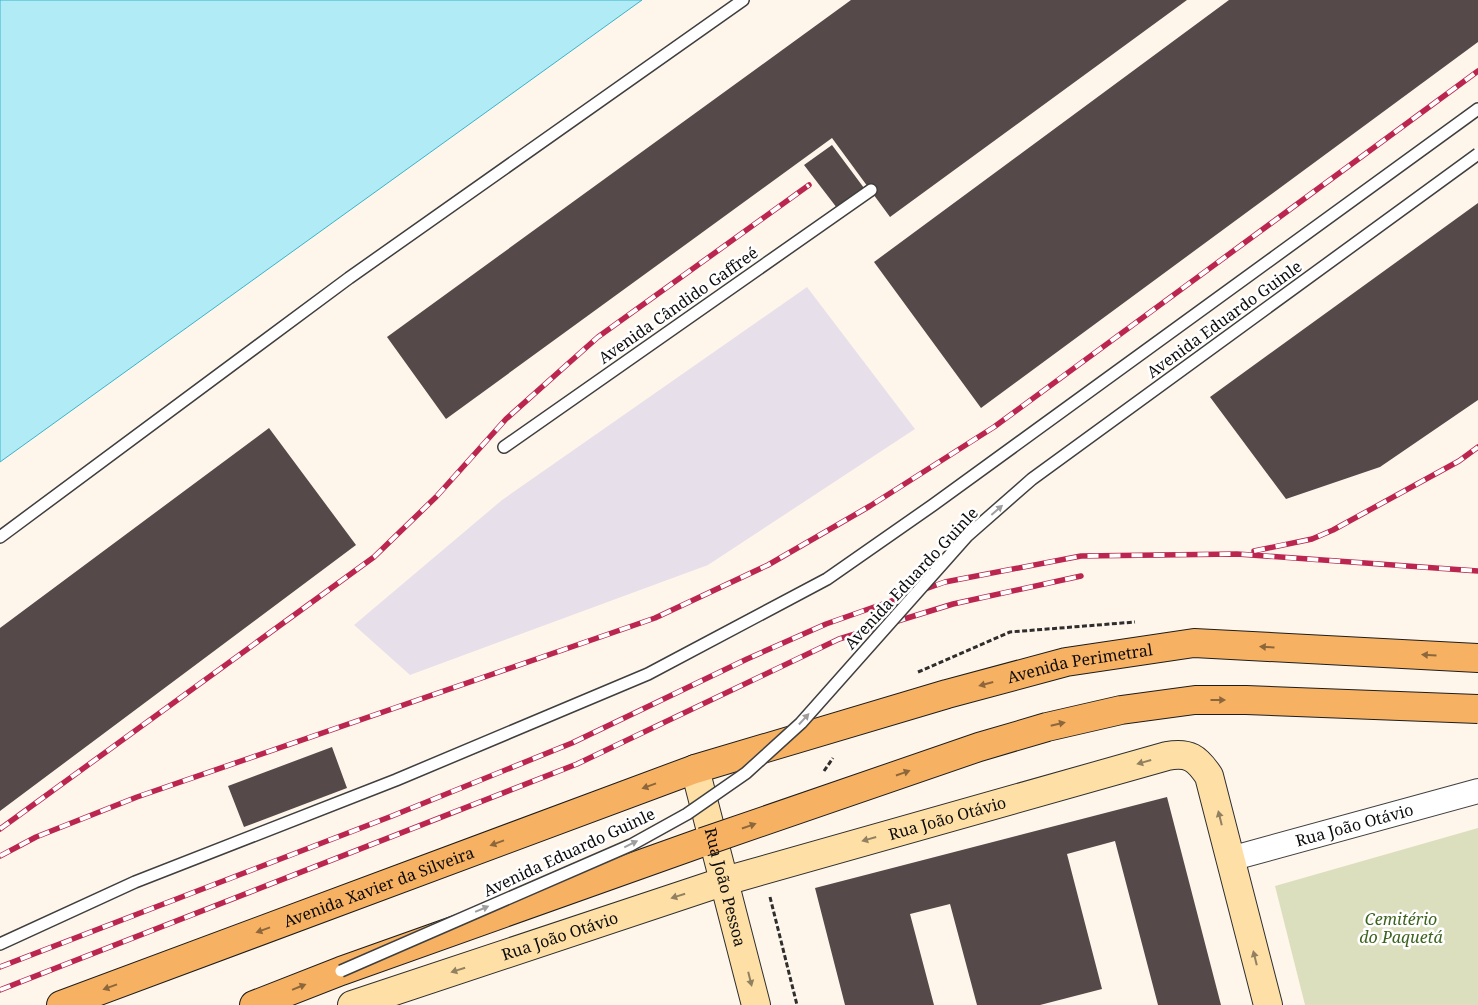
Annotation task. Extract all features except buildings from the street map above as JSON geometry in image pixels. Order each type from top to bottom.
[{"type":"main road","name":"Avenida Perimetral","points":[[695,769],[947,694],[1066,662],[1174,646],[1194,644],[1478,658]]},
{"type":"main road","points":[[254,1005],[341,971],[703,842],[979,747],[1047,727],[1120,710],[1195,700],[1246,700],[1478,709]]},
{"type":"main road","name":"Avenida Xavier da Silveira","points":[[61,1005],[695,769]]},
{"type":"street","name":"Rua João Otávio","points":[[353,1005],[725,881],[1166,756],[1178,754],[1191,757],[1202,765],[1209,776],[1230,859],[1478,791]]},
{"type":"street","name":"Rua João Pessoa","points":[[695,769],[756,1005]]},
{"type":"street","points":[[1230,859],[1268,1005]]},
{"type":"lane","points":[[0,537],[348,278],[743,0]]},
{"type":"lane","points":[[0,944],[135,882],[396,780],[648,674],[826,579],[941,500],[1478,109]]},
{"type":"lane","name":"Avenida Eduardo Guinle","points":[[341,971],[631,845],[687,814],[738,778],[801,723],[967,536],[1032,479],[1478,154]]},
{"type":"lane","name":"Avenida Cândido Gaffreé","points":[[504,447],[871,190]]},
{"type":"shaded area","points":[[807,287],[915,429],[708,565],[410,675],[354,625],[502,500]]},
{"type":"green space","name":"Cemitério do Paquetá","points":[[1478,828],[1478,1005],[1305,1005],[1275,886]]},
{"type":"water","points":[[0,0],[642,0],[0,462]]},
{"type":"railway","points":[[0,856],[36,837],[137,797],[655,618],[768,565],[870,506],[994,427],[1478,71]]},
{"type":"railway","points":[[0,829],[374,557],[436,497],[506,419],[598,337],[809,185]]},
{"type":"railway","points":[[1254,551],[1312,539],[1333,530],[1459,461],[1478,447]]},
{"type":"railway","points":[[0,967],[392,816],[572,743],[747,659],[826,624],[945,582],[1081,556],[1237,554],[1478,571]]},
{"type":"railway","points":[[0,990],[577,764],[839,639],[953,604],[1081,576]]}]
